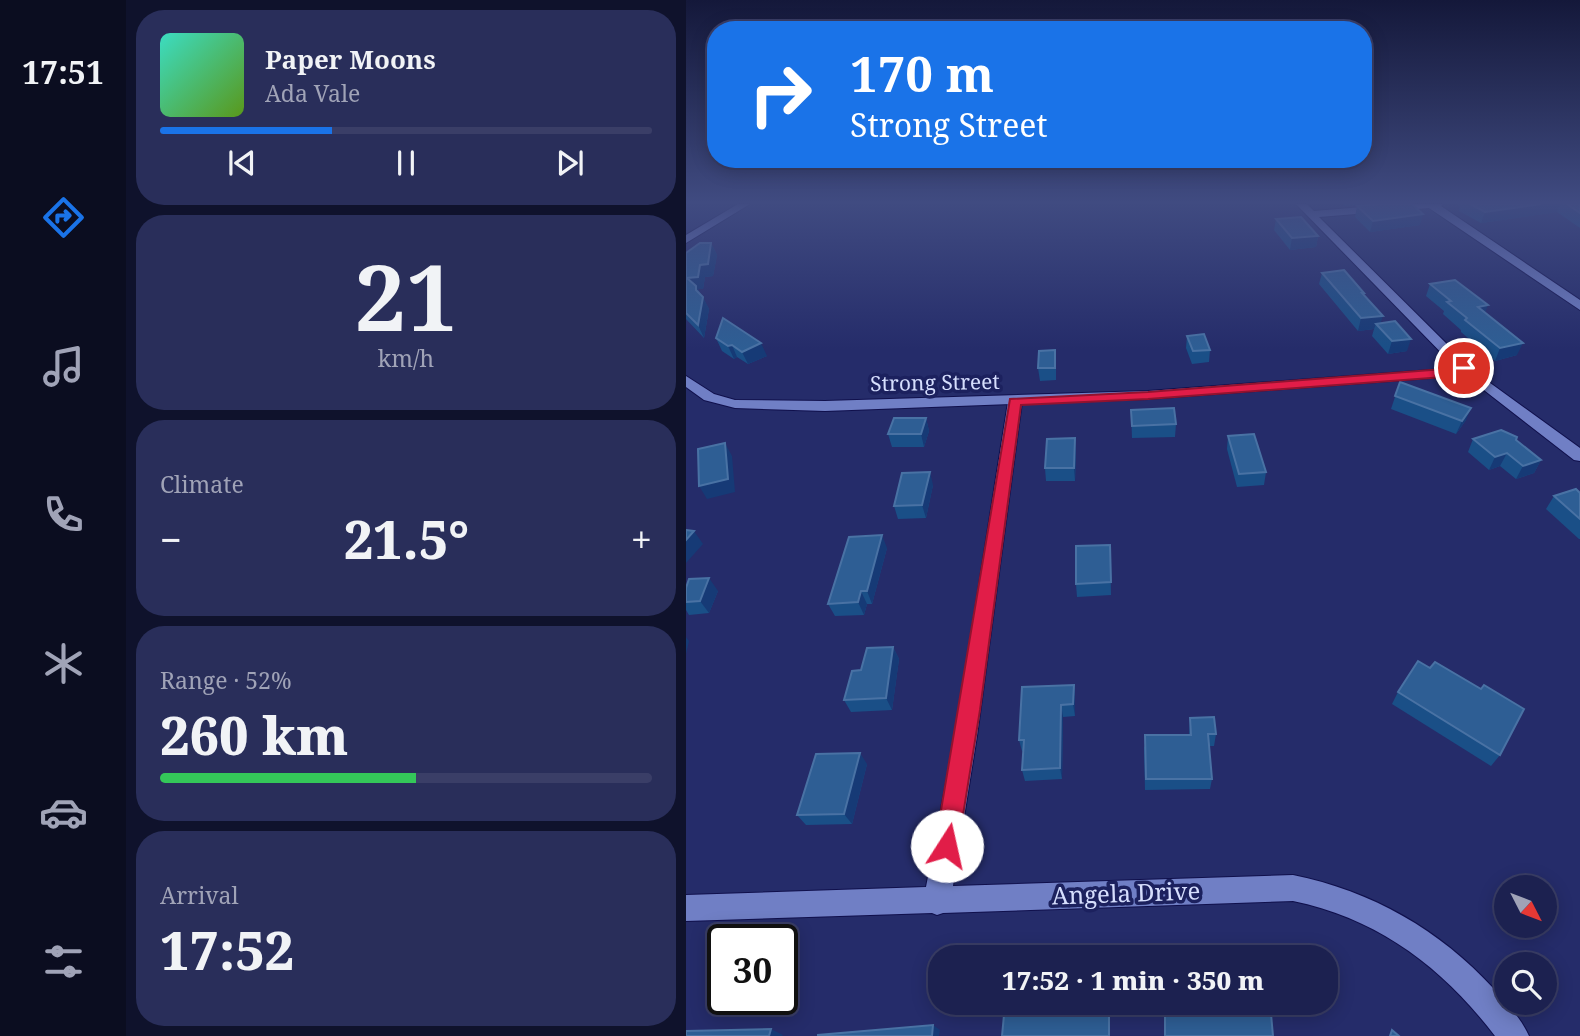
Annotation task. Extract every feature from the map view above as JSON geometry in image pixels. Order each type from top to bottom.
[{"type":"street","points":[[1349,252],[1464,368],[1580,456]]},
{"type":"street","points":[[1501,252],[1580,306]]},
{"type":"street","name":"Strong Street","points":[[686,380],[709,397],[746,405],[1015,401],[1148,396],[1444,373],[1464,368]]},
{"type":"street","points":[[937,902],[970,710],[1015,401]]},
{"type":"street","name":"Angela Drive","points":[[686,908],[937,902],[1293,888],[1335,897],[1373,913],[1414,937],[1458,973],[1514,1036]]},
{"type":"building","points":[[710,252],[708,264],[700,265],[698,277],[687,278],[703,297],[698,325],[686,313],[686,253]]},
{"type":"building","points":[[1344,270],[1383,316],[1361,318],[1322,273]]},
{"type":"building","points":[[1455,280],[1488,305],[1478,307],[1523,343],[1500,348],[1465,320],[1467,318],[1447,302],[1451,301],[1430,284]]},
{"type":"building","points":[[723,318],[761,343],[742,352],[732,345],[728,346],[716,338]]},
{"type":"building","points":[[1395,321],[1411,339],[1392,341],[1376,324]]},
{"type":"building","points":[[1204,334],[1210,350],[1193,351],[1187,336]]},
{"type":"building","points":[[1055,350],[1055,368],[1038,368],[1039,351]]},
{"type":"building","points":[[1400,382],[1471,408],[1462,421],[1395,396]]},
{"type":"building","points":[[1174,408],[1176,424],[1132,426],[1131,410]]},
{"type":"building","points":[[894,418],[926,418],[921,434],[888,434]]},
{"type":"building","points":[[1501,430],[1517,437],[1516,440],[1541,460],[1523,466],[1507,453],[1495,457],[1473,439]]},
{"type":"building","points":[[1254,434],[1266,472],[1239,474],[1228,436]]},
{"type":"building","points":[[1075,438],[1074,468],[1045,468],[1047,439]]},
{"type":"building","points":[[725,443],[728,479],[699,486],[698,449]]},
{"type":"building","points":[[930,472],[922,505],[894,506],[902,473]]},
{"type":"building","points":[[1576,489],[1580,493],[1580,519],[1554,496]]},
{"type":"building","points":[[686,530],[694,531],[686,540]]},
{"type":"building","points":[[882,535],[867,591],[861,591],[858,602],[828,604],[849,537]]},
{"type":"building","points":[[1110,545],[1111,582],[1076,584],[1076,546]]},
{"type":"building","points":[[709,578],[700,601],[686,602],[689,579]]},
{"type":"building","points":[[893,647],[886,698],[844,700],[852,671],[861,670],[867,648]]},
{"type":"building","points":[[1418,661],[1430,668],[1435,662],[1481,689],[1484,685],[1524,709],[1500,755],[1398,692]]},
{"type":"building","points":[[1074,685],[1073,704],[1061,705],[1060,768],[1022,770],[1024,740],[1019,740],[1022,687]]},
{"type":"building","points":[[1214,717],[1216,734],[1208,734],[1212,779],[1146,779],[1145,735],[1191,735],[1190,718]]},
{"type":"building","points":[[860,753],[844,814],[797,815],[816,754]]},
{"type":"building","points":[[1004,1015],[1109,1015],[1109,1036],[1002,1036]]},
{"type":"building","points":[[1165,1015],[1271,1015],[1273,1036],[1165,1036]]},
{"type":"building","points":[[933,1025],[932,1036],[818,1036],[818,1035]]},
{"type":"building","points":[[771,1029],[769,1036],[686,1036],[686,1031]]},
{"type":"route","points":[[947,846],[970,710],[1015,401],[1148,396],[1444,373],[1464,368]]}]
